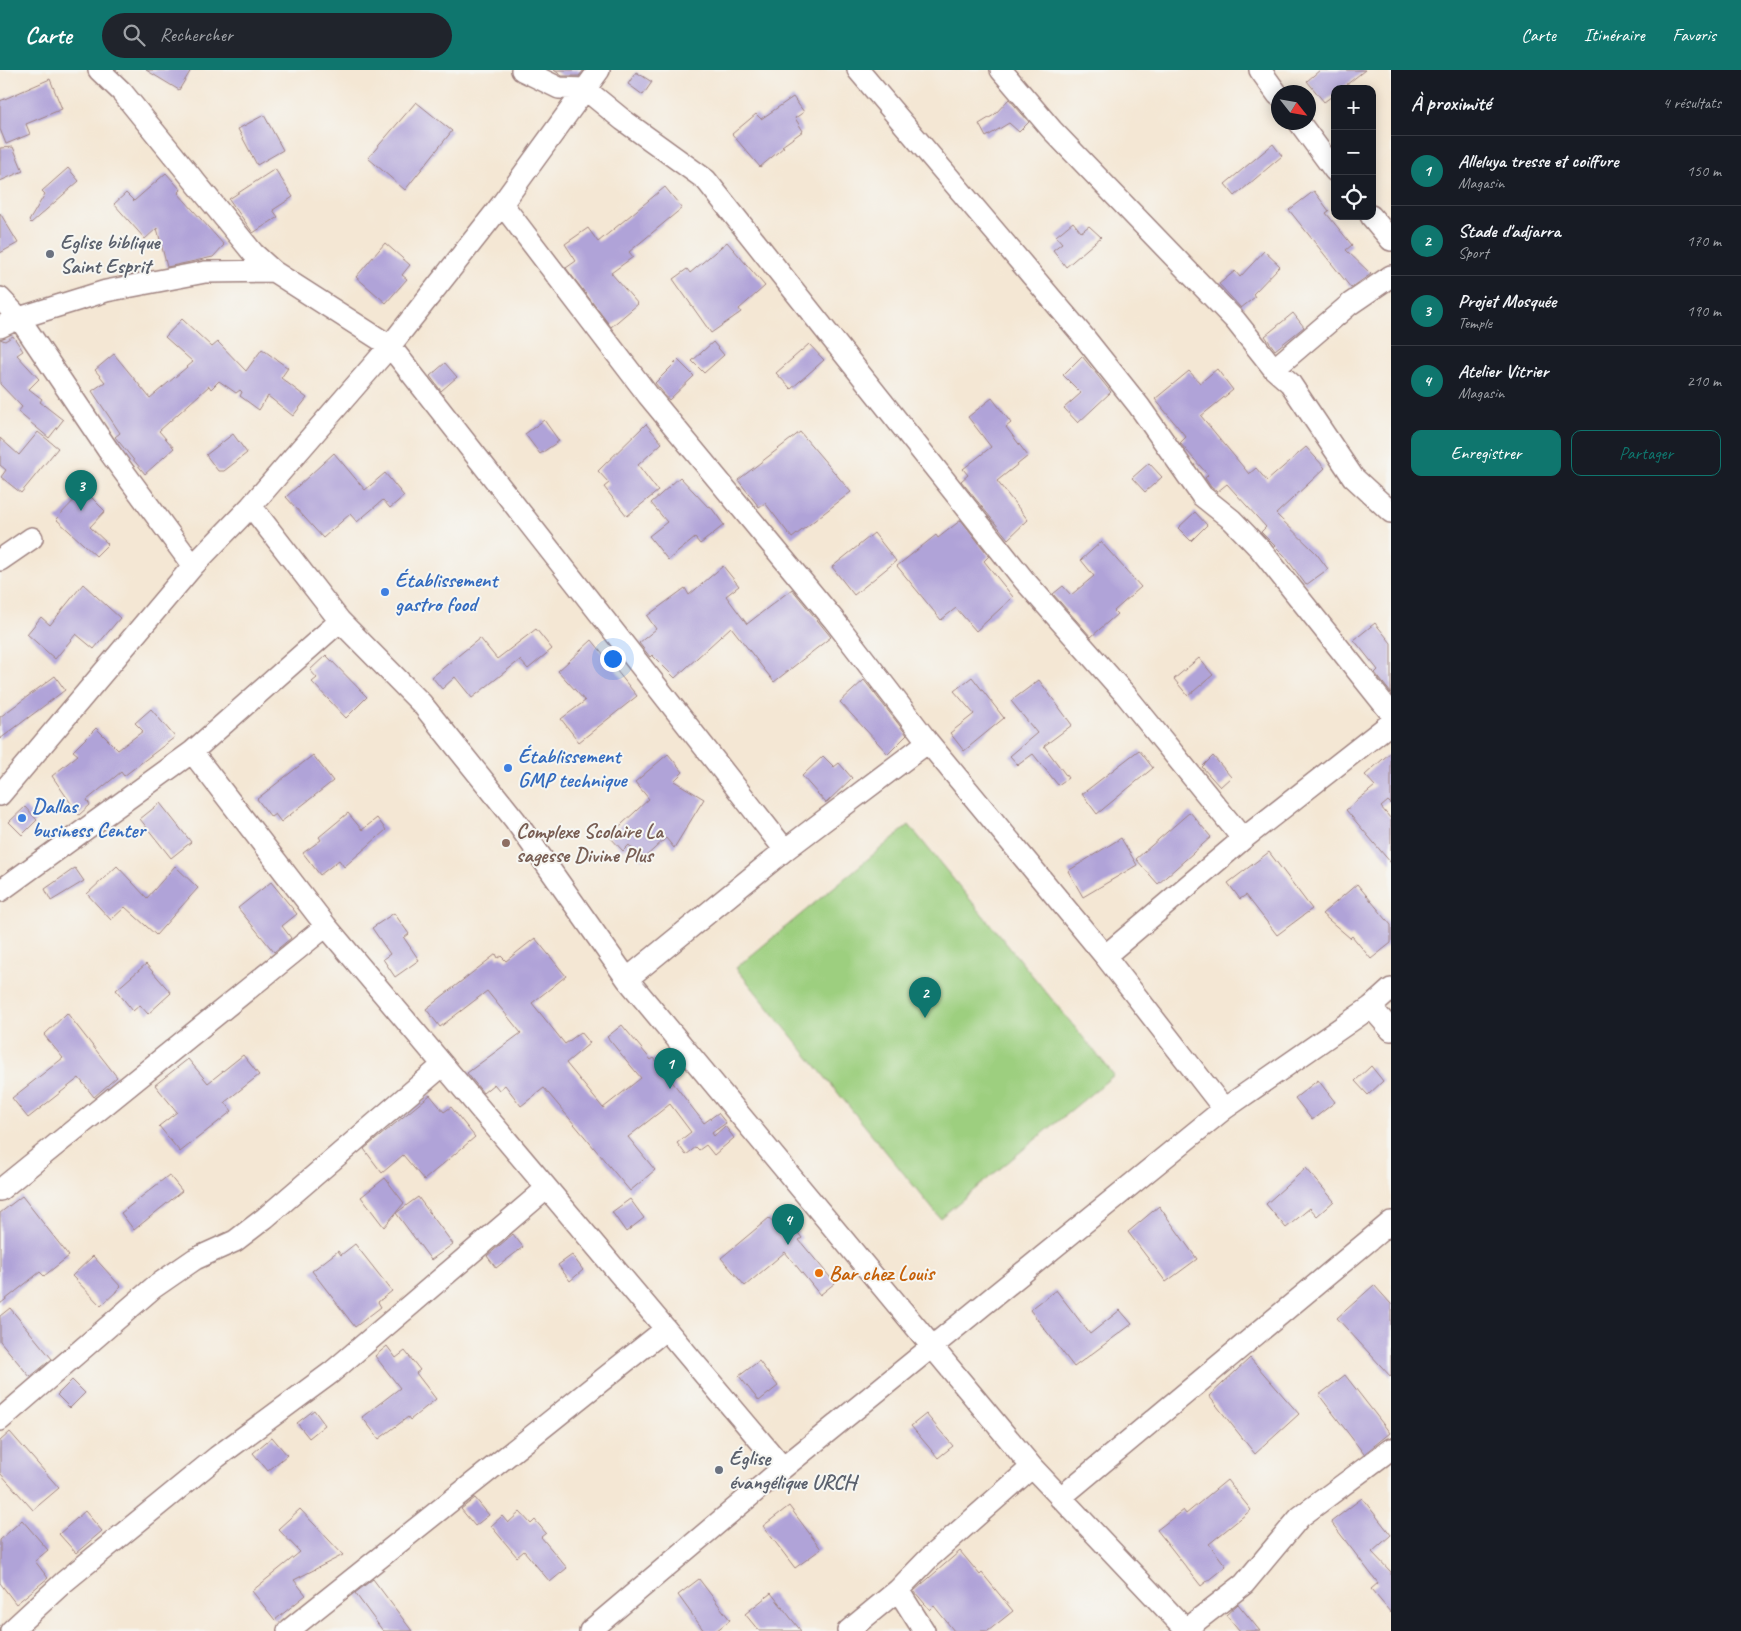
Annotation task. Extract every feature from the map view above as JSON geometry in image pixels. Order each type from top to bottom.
[{"type":"street","points":[[99,70],[122,92],[252,253],[273,270],[390,346],[786,850]]},
{"type":"street","points":[[522,70],[559,88],[585,89],[623,120],[706,180],[1024,580],[1125,694],[1243,839]]},
{"type":"street","points":[[545,70],[559,88]]},
{"type":"street","points":[[0,795],[194,566],[251,506],[390,346],[502,204],[599,70]]},
{"type":"street","points":[[858,70],[1084,337],[1139,406],[1202,496],[1232,520],[1260,549],[1391,713]]},
{"type":"street","points":[[1001,70],[1052,130],[1234,320],[1282,376],[1353,477],[1391,512]]},
{"type":"street","points":[[1260,70],[1271,85]]},
{"type":"street","points":[[1305,130],[1331,166]]},
{"type":"street","points":[[502,204],[648,395],[834,620],[928,742],[1105,956],[1224,1109]]},
{"type":"street","points":[[1374,220],[1391,240]]},
{"type":"street","points":[[0,328],[19,318],[106,291],[205,272],[273,270]]},
{"type":"street","points":[[1282,376],[1296,349],[1350,304],[1391,276]]},
{"type":"street","points":[[0,298],[19,318],[110,453],[194,566]]},
{"type":"street","points":[[251,506],[340,621],[422,704],[515,820],[627,979],[1032,1467],[1187,1630],[1244,1584],[1300,1517],[1391,1449]]},
{"type":"street","points":[[0,560],[32,538]]},
{"type":"street","points":[[0,891],[192,752],[340,621]]},
{"type":"street","points":[[1105,956],[1243,839],[1391,723]]},
{"type":"street","points":[[627,979],[786,850],[928,742]]},
{"type":"street","points":[[192,752],[326,926],[783,1468]]},
{"type":"street","points":[[0,1190],[326,926]]},
{"type":"street","points":[[590,1631],[783,1468],[1224,1109],[1371,1006],[1391,989]]},
{"type":"street","points":[[1371,1006],[1391,1030]]},
{"type":"street","points":[[0,1420],[153,1288],[194,1259],[235,1241],[265,1218],[443,1065]]},
{"type":"street","points":[[11,1631],[64,1582],[210,1464],[332,1372],[547,1188]]},
{"type":"street","points":[[1060,1498],[1391,1222]]},
{"type":"street","points":[[288,1631],[666,1329]]},
{"type":"street","points":[[848,1631],[898,1590],[931,1556],[1032,1467]]},
{"type":"street","points":[[898,1590],[924,1631]]},
{"type":"green space","points":[[909,825],[1114,1075],[940,1218],[736,968]]},
{"type":"building","points":[[146,70],[191,70],[179,90]]},
{"type":"building","points":[[554,70],[584,70],[579,76],[562,76]]},
{"type":"building","points":[[1320,70],[1365,70],[1346,85],[1331,85],[1331,97],[1324,102],[1316,92],[1316,85],[1310,85],[1307,81]]},
{"type":"building","points":[[636,72],[652,82],[643,95],[628,84]]},
{"type":"building","points":[[50,79],[62,109],[26,124],[30,134],[6,144],[0,129],[0,101]]},
{"type":"building","points":[[793,97],[804,112],[795,118],[803,131],[782,146],[784,147],[760,167],[732,134],[756,114],[761,119]]},
{"type":"building","points":[[1009,99],[1029,122],[1019,132],[1009,123],[986,137],[979,124],[994,115]]},
{"type":"building","points":[[416,102],[452,131],[405,190],[368,158]]},
{"type":"building","points":[[264,115],[283,150],[257,165],[238,129]]},
{"type":"building","points":[[1273,144],[1282,156],[1235,196],[1225,184]]},
{"type":"building","points":[[13,147],[23,171],[0,181],[0,148]]},
{"type":"building","points":[[68,168],[79,181],[31,223],[29,221],[45,194],[42,191]]},
{"type":"building","points":[[275,169],[293,197],[273,210],[278,217],[253,233],[229,199]]},
{"type":"building","points":[[166,173],[181,190],[178,193],[224,245],[213,257],[167,267],[157,228],[145,239],[114,204],[126,193],[134,201]]},
{"type":"building","points":[[665,187],[682,208],[629,252],[633,257],[611,273],[638,304],[611,327],[566,268],[576,261],[565,244],[588,228],[598,242]]},
{"type":"building","points":[[1314,191],[1329,211],[1326,213],[1352,245],[1346,250],[1371,274],[1351,288],[1289,210]]},
{"type":"building","points":[[0,213],[18,243],[0,253]]},
{"type":"building","points":[[1073,222],[1081,232],[1089,226],[1101,237],[1066,267],[1053,250],[1062,243],[1056,236]]},
{"type":"building","points":[[727,242],[765,286],[739,309],[741,312],[711,333],[673,279],[687,269],[690,273]]},
{"type":"building","points":[[385,243],[410,265],[402,275],[407,279],[386,303],[356,277]]},
{"type":"building","points":[[1264,251],[1280,266],[1253,294],[1255,297],[1241,308],[1219,284],[1235,271],[1240,277]]},
{"type":"building","points":[[1293,313],[1304,327],[1275,350],[1265,336]]},
{"type":"building","points":[[182,319],[212,347],[218,342],[246,371],[262,349],[288,368],[281,378],[307,398],[293,416],[268,396],[259,410],[240,396],[242,392],[240,390],[236,393],[219,381],[211,389],[209,386],[159,431],[174,448],[145,474],[115,437],[120,433],[92,391],[105,382],[95,370],[114,354],[150,398],[193,362],[165,337]]},
{"type":"building","points":[[13,336],[23,351],[17,355],[39,379],[29,389],[42,399],[40,402],[63,420],[49,438],[18,412],[22,407],[0,384],[0,339],[5,341]]},
{"type":"building","points":[[713,342],[724,355],[704,373],[692,361]]},
{"type":"building","points":[[809,344],[824,360],[791,389],[776,373]]},
{"type":"building","points":[[1082,356],[1111,392],[1078,423],[1064,408],[1081,393],[1063,375]]},
{"type":"building","points":[[678,360],[694,376],[669,400],[655,383]]},
{"type":"building","points":[[445,363],[457,377],[441,391],[430,376]]},
{"type":"building","points":[[1217,369],[1233,390],[1201,416],[1249,474],[1256,468],[1267,481],[1306,447],[1325,468],[1276,514],[1316,553],[1328,569],[1306,585],[1284,555],[1261,532],[1266,527],[1227,484],[1217,492],[1211,487],[1205,478],[1208,475],[1180,443],[1186,437],[1155,399],[1189,371],[1200,383]]},
{"type":"building","points":[[992,398],[1011,423],[1006,427],[1028,456],[997,481],[1028,520],[1008,539],[961,481],[968,475],[963,469],[991,447],[968,417]]},
{"type":"building","points":[[544,420],[559,441],[540,454],[525,434]]},
{"type":"building","points":[[646,424],[662,443],[638,465],[658,491],[627,516],[604,487],[609,483],[598,471]]},
{"type":"building","points":[[38,432],[58,448],[21,493],[1,477],[6,470],[0,465],[0,438],[19,455]]},
{"type":"building","points":[[800,432],[851,492],[792,538],[765,503],[759,507],[738,480]]},
{"type":"building","points":[[233,434],[247,453],[224,471],[218,471],[206,455]]},
{"type":"building","points":[[334,453],[365,490],[385,473],[404,496],[390,508],[383,500],[357,522],[350,514],[323,538],[286,497]]},
{"type":"building","points":[[1149,463],[1162,477],[1145,492],[1132,478]]},
{"type":"building","points":[[680,477],[708,507],[710,506],[724,525],[700,544],[695,538],[668,560],[649,536],[667,522],[651,503]]},
{"type":"building","points":[[84,490],[105,511],[90,527],[108,544],[96,556],[56,519]]},
{"type":"building","points":[[1195,512],[1207,525],[1191,541],[1178,528]]},
{"type":"building","points":[[961,520],[989,556],[984,561],[1013,597],[976,631],[956,608],[941,620],[897,566],[936,535],[938,538]]},
{"type":"building","points":[[874,533],[896,561],[854,595],[832,567]]},
{"type":"building","points":[[1101,542],[1141,587],[1114,611],[1117,614],[1091,637],[1053,594],[1063,586],[1071,595],[1094,576],[1081,560]]},
{"type":"building","points":[[723,566],[739,586],[726,596],[747,624],[792,589],[831,637],[774,682],[731,627],[675,678],[652,655],[650,657],[639,643],[656,629],[647,616],[685,588],[689,595]]},
{"type":"building","points":[[83,584],[120,618],[94,649],[76,634],[55,659],[27,634],[41,617],[50,625]]},
{"type":"building","points":[[1375,623],[1391,643],[1391,693],[1375,673],[1378,670],[1354,640]]},
{"type":"building","points":[[536,629],[552,649],[528,669],[520,660],[472,698],[455,677],[442,689],[432,677],[480,638],[497,659]]},
{"type":"building","points":[[592,640],[637,696],[579,742],[561,719],[585,701],[558,671]]},
{"type":"building","points":[[326,655],[367,697],[346,718],[312,682],[317,678],[310,670]]},
{"type":"building","points":[[1199,658],[1213,675],[1188,696],[1174,679]]},
{"type":"building","points":[[55,676],[65,690],[0,739],[0,717]]},
{"type":"building","points":[[972,677],[1004,718],[964,751],[950,733],[974,714],[954,691]]},
{"type":"building","points":[[864,680],[907,735],[888,754],[840,702]]},
{"type":"building","points":[[1039,680],[1072,725],[1044,746],[1068,778],[1058,785],[1033,754],[1018,765],[1010,756],[1037,733],[1011,701]]},
{"type":"building","points":[[151,709],[175,737],[124,776],[121,772],[87,800],[90,805],[79,815],[52,776],[78,755],[73,751],[96,728],[118,750],[143,731],[135,723]]},
{"type":"building","points":[[1139,750],[1153,768],[1097,814],[1082,794]]},
{"type":"building","points":[[1391,752],[1391,804],[1388,801],[1381,807],[1391,819],[1391,863],[1346,810],[1375,786],[1365,775]]},
{"type":"building","points":[[668,754],[683,772],[674,781],[704,799],[674,848],[666,838],[642,860],[629,845],[623,851],[609,836],[649,799],[635,782]]},
{"type":"building","points":[[313,755],[333,781],[281,822],[275,814],[271,817],[257,799]]},
{"type":"building","points":[[823,756],[834,767],[839,763],[852,778],[826,803],[802,776]]},
{"type":"building","points":[[1213,756],[1231,777],[1220,787],[1202,767]]},
{"type":"building","points":[[160,803],[191,842],[171,858],[140,819]]},
{"type":"building","points":[[25,807],[37,820],[22,835],[9,822]]},
{"type":"building","points":[[1190,812],[1211,837],[1158,884],[1136,859]]},
{"type":"building","points":[[348,813],[362,830],[377,818],[386,830],[344,867],[339,860],[320,875],[303,853],[321,840],[319,837]]},
{"type":"building","points":[[1121,838],[1137,865],[1083,897],[1068,871]]},
{"type":"building","points":[[1269,852],[1312,909],[1277,935],[1246,895],[1240,899],[1228,883]]},
{"type":"building","points":[[117,866],[147,898],[175,866],[198,888],[156,935],[125,907],[111,920],[87,894]]},
{"type":"building","points":[[75,868],[84,881],[51,901],[45,889]]},
{"type":"building","points":[[271,882],[297,914],[282,926],[291,938],[274,952],[238,908]]},
{"type":"building","points":[[1357,884],[1391,925],[1391,943],[1371,959],[1352,936],[1350,938],[1322,914]]},
{"type":"building","points":[[394,913],[409,934],[404,938],[419,960],[395,977],[383,959],[390,954],[372,928]]},
{"type":"building","points":[[535,938],[566,976],[532,1003],[565,1044],[581,1032],[590,1043],[566,1063],[603,1108],[641,1078],[607,1037],[622,1025],[651,1060],[654,1058],[704,1123],[718,1113],[726,1123],[712,1133],[714,1136],[725,1126],[734,1138],[714,1155],[706,1145],[699,1150],[696,1147],[686,1155],[677,1143],[691,1132],[670,1104],[628,1137],[655,1170],[630,1191],[544,1088],[521,1106],[505,1085],[499,1090],[494,1084],[483,1093],[467,1073],[521,1033],[487,991],[440,1027],[426,1009],[496,954],[498,958],[501,956],[506,961]]},
{"type":"building","points":[[146,964],[171,993],[148,1014],[140,1005],[133,1011],[116,990]]},
{"type":"building","points":[[67,1013],[117,1077],[94,1097],[79,1078],[28,1118],[12,1098],[63,1058],[44,1035]]},
{"type":"building","points":[[243,1055],[259,1075],[225,1102],[232,1111],[180,1152],[159,1126],[177,1112],[155,1085],[188,1059],[208,1083]]},
{"type":"building","points":[[1371,1066],[1383,1081],[1368,1095],[1355,1081]]},
{"type":"building","points":[[1318,1080],[1335,1102],[1312,1120],[1295,1098]]},
{"type":"building","points":[[430,1095],[444,1112],[451,1107],[475,1137],[424,1180],[403,1155],[382,1173],[364,1149]]},
{"type":"building","points":[[1306,1168],[1334,1201],[1317,1216],[1310,1208],[1286,1228],[1266,1204]]},
{"type":"building","points":[[169,1175],[182,1191],[134,1230],[121,1213]]},
{"type":"building","points":[[385,1178],[404,1203],[384,1227],[361,1197]]},
{"type":"building","points":[[22,1196],[69,1256],[44,1276],[40,1272],[0,1304],[0,1213]]},
{"type":"building","points":[[418,1197],[453,1244],[431,1260],[396,1213]]},
{"type":"building","points":[[630,1199],[644,1218],[626,1232],[612,1212]]},
{"type":"building","points":[[1159,1206],[1197,1259],[1166,1282],[1128,1232]]},
{"type":"building","points":[[769,1218],[779,1230],[789,1221],[802,1238],[799,1240],[835,1283],[820,1295],[785,1252],[745,1286],[721,1258]]},
{"type":"building","points":[[513,1234],[523,1247],[496,1268],[487,1256]]},
{"type":"building","points":[[355,1244],[392,1291],[378,1302],[381,1307],[355,1327],[312,1271],[338,1251],[341,1255]]},
{"type":"building","points":[[572,1255],[583,1270],[570,1281],[558,1265]]},
{"type":"building","points":[[93,1256],[121,1287],[101,1306],[72,1276]]},
{"type":"building","points":[[1374,1285],[1391,1304],[1391,1377],[1337,1318]]},
{"type":"building","points":[[1056,1290],[1090,1334],[1120,1310],[1132,1324],[1074,1367],[1030,1310]]},
{"type":"building","points":[[10,1308],[52,1359],[30,1377],[0,1341],[0,1316]]},
{"type":"building","points":[[387,1346],[396,1358],[405,1351],[420,1370],[416,1373],[436,1399],[410,1420],[408,1417],[379,1439],[362,1417],[400,1388],[375,1356]]},
{"type":"building","points":[[1250,1358],[1299,1414],[1255,1454],[1209,1396]]},
{"type":"building","points":[[759,1361],[778,1386],[759,1401],[739,1376]]},
{"type":"building","points":[[1345,1375],[1390,1433],[1364,1454],[1319,1395]]},
{"type":"building","points":[[72,1380],[85,1393],[70,1408],[57,1395]]},
{"type":"building","points":[[314,1410],[325,1425],[309,1438],[297,1423]]},
{"type":"building","points":[[926,1414],[953,1446],[938,1458],[911,1426]]},
{"type":"building","points":[[10,1432],[59,1488],[33,1510],[0,1473],[0,1441]]},
{"type":"building","points":[[272,1437],[287,1455],[268,1471],[253,1453]]},
{"type":"building","points":[[1227,1480],[1251,1510],[1209,1544],[1226,1566],[1201,1586],[1157,1530],[1183,1510],[1186,1514]]},
{"type":"building","points":[[475,1498],[489,1515],[475,1526],[461,1509]]},
{"type":"building","points":[[1362,1498],[1391,1535],[1372,1552],[1391,1572],[1391,1613],[1371,1589],[1378,1583],[1331,1522]]},
{"type":"building","points":[[789,1506],[821,1549],[795,1568],[763,1526]]},
{"type":"building","points":[[300,1509],[343,1555],[294,1580],[306,1595],[275,1620],[252,1591],[300,1552],[278,1529]]},
{"type":"building","points":[[85,1511],[102,1531],[76,1553],[59,1534]]},
{"type":"building","points":[[520,1512],[531,1524],[535,1520],[546,1533],[541,1537],[567,1568],[550,1582],[524,1551],[517,1557],[491,1526],[502,1516],[508,1523]]},
{"type":"building","points":[[22,1520],[48,1550],[35,1561],[48,1578],[16,1604],[0,1583],[0,1540]]},
{"type":"building","points":[[960,1551],[980,1575],[982,1573],[1013,1611],[988,1631],[954,1631],[934,1606],[930,1610],[914,1591]]},
{"type":"building","points":[[373,1579],[412,1631],[383,1631],[355,1593]]},
{"type":"building","points":[[699,1579],[730,1620],[716,1631],[704,1631],[678,1595]]},
{"type":"building","points":[[771,1593],[801,1631],[759,1631],[745,1614]]},
{"type":"building","points":[[1238,1604],[1260,1631],[1239,1631],[1226,1615]]},
{"type":"place","name":"Eglise biblique Saint Esprit","points":[[50,254]]},
{"type":"place","name":"Projet Mosquée","points":[[81,511]]},
{"type":"place","name":"Établissement gastro food","points":[[385,592]]},
{"type":"place","name":"Établissement GMP technique","points":[[508,768]]},
{"type":"place","name":"Dallas business Center","points":[[22,818]]},
{"type":"place","name":"Complexe Scolaire La sagesse Divine Plus","points":[[506,843]]},
{"type":"place","name":"Stade d'adjarra","points":[[925,1018]]},
{"type":"place","name":"Alleluya tresse et coiffure","points":[[670,1089]]},
{"type":"place","name":"Atelier Vitrier","points":[[788,1245]]},
{"type":"place","name":"Bar chez Louis","points":[[819,1273]]},
{"type":"place","name":"Église évangélique URCH","points":[[719,1470]]}]
